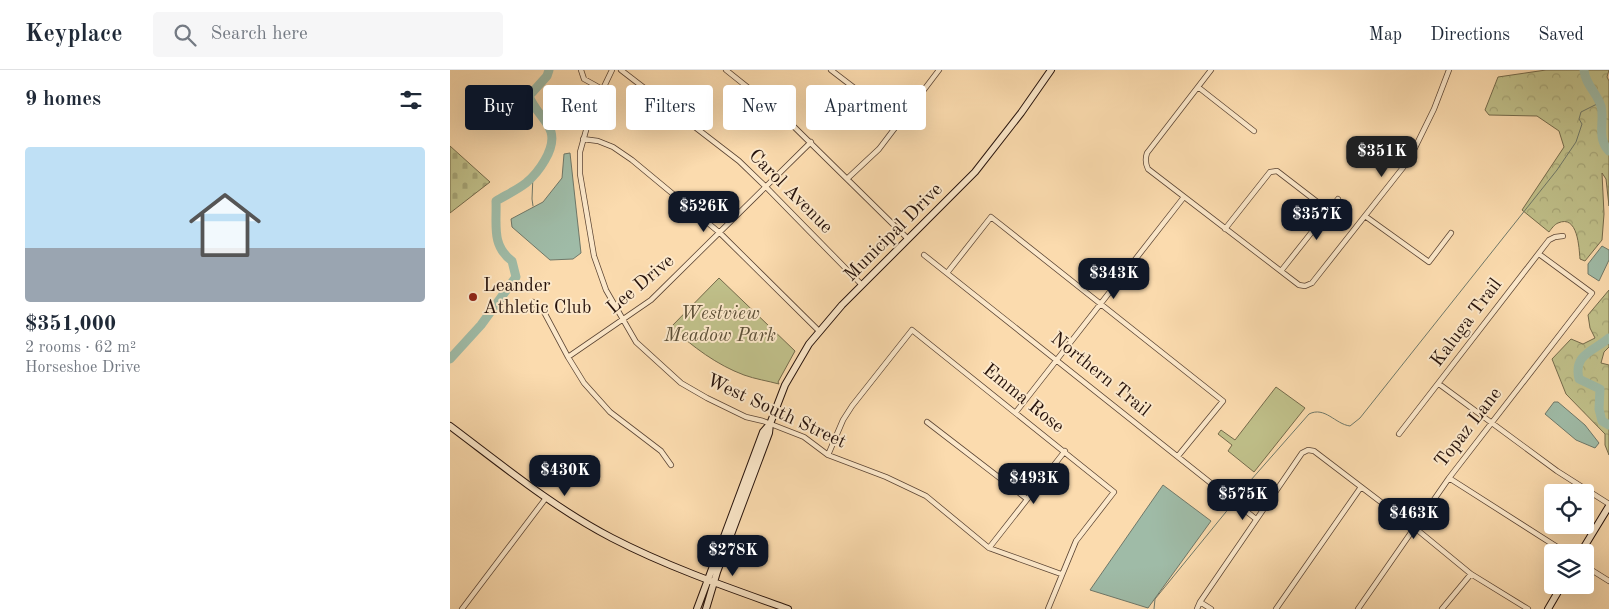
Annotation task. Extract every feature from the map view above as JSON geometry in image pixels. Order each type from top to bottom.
[{"type":"street","points":[[581,70],[584,79],[595,85]]},
{"type":"street","name":"West South Street","points":[[604,85],[612,70]]},
{"type":"street","name":"Carol Avenue","points":[[621,70],[739,161],[862,285]]},
{"type":"street","points":[[726,70],[780,113],[908,239]]},
{"type":"street","points":[[831,70],[851,85]]},
{"type":"street","points":[[926,88],[939,70]]},
{"type":"street","name":"Municipal Drive","points":[[712,581],[752,469],[763,432],[770,424],[793,370],[809,344],[862,285],[975,172],[1051,70]]},
{"type":"street","points":[[1211,70],[1147,153],[1146,165],[1148,169],[1225,229],[1299,285],[1305,286],[1312,283],[1413,154],[1450,70]]},
{"type":"street","points":[[1198,87],[1254,131]]},
{"type":"street","name":"West South Street","points":[[586,130],[580,152],[580,174],[594,256],[606,290],[636,342],[681,383],[706,398],[746,417],[804,437],[828,455],[886,477],[926,496],[989,548],[1061,574]]},
{"type":"street","points":[[848,178],[879,149],[894,130]]},
{"type":"street","points":[[583,138],[613,147],[632,160],[720,233],[819,331]]},
{"type":"street","name":"Lee Drive","points":[[568,357],[651,300],[811,142]]},
{"type":"street","points":[[1225,229],[1270,172],[1278,171],[1329,211]]},
{"type":"street","points":[[1016,412],[1184,197]]},
{"type":"street","points":[[1281,271],[1338,199]]},
{"type":"street","points":[[1365,216],[1429,262],[1451,233]]},
{"type":"street","points":[[947,273],[991,217],[1102,303],[1223,401],[1178,456]]},
{"type":"street","name":"Kaluga Trail","points":[[1399,434],[1550,240],[1563,236]]},
{"type":"street","name":"Topaz Lane","points":[[1358,609],[1449,478],[1592,293],[1539,254]]},
{"type":"street","name":"Northern Trail","points":[[924,255],[1256,519]]},
{"type":"street","points":[[533,302],[544,312],[584,382],[610,412],[662,451],[671,465]]},
{"type":"street","name":"Emma Rose","points":[[828,455],[843,420],[852,406],[912,330],[1114,492],[1076,541],[1061,574]]},
{"type":"street","points":[[1439,384],[1491,424],[1609,505],[1586,544]]},
{"type":"street","points":[[927,422],[1027,500]]},
{"type":"street","points":[[450,426],[546,498],[611,538],[662,562],[788,609]]},
{"type":"street","points":[[1197,609],[1302,453],[1308,450],[1314,451],[1471,574],[1528,609]]},
{"type":"street","points":[[989,548],[1065,451]]},
{"type":"street","points":[[1449,478],[1552,544]]},
{"type":"street","points":[[1276,609],[1361,487]]},
{"type":"street","points":[[462,609],[546,498]]},
{"type":"street","points":[[1594,572],[1609,581]]},
{"type":"street","points":[[1055,609],[1049,608],[1061,574]]},
{"type":"street","points":[[1442,609],[1471,574]]},
{"type":"street","points":[[697,609],[712,581]]},
{"type":"street","points":[[706,609],[712,581]]},
{"type":"street","points":[[1548,609],[1557,594]]},
{"type":"street","points":[[1200,602],[1211,609]]},
{"type":"green space","points":[[1546,70],[1609,70],[1607,77],[1609,81],[1609,206],[1606,179],[1602,173],[1604,214],[1602,240],[1585,261],[1580,259],[1576,234],[1570,223],[1558,223],[1549,232],[1522,210],[1564,147],[1559,131],[1537,116],[1489,115],[1485,110],[1498,77]]},
{"type":"green space","points":[[450,146],[490,182],[450,213]]},
{"type":"green space","name":"Westview Meadow Park","points":[[719,278],[795,351],[778,382],[779,384],[748,376],[724,366],[697,348],[671,327]]},
{"type":"green space","points":[[1609,290],[1609,347],[1604,352],[1601,363],[1609,365],[1609,455],[1605,445],[1605,434],[1566,394],[1552,359],[1571,339],[1583,344],[1595,338],[1590,328],[1588,315]]},
{"type":"green space","points":[[1276,387],[1305,408],[1254,472],[1228,451],[1232,445],[1218,434],[1221,430],[1235,440]]},
{"type":"shaded area","points":[[570,153],[581,253],[573,259],[550,260],[512,227],[511,219],[543,202],[562,178],[564,154]]},
{"type":"shaded area","points":[[1602,246],[1609,250],[1609,260],[1599,281],[1588,274],[1588,264]]},
{"type":"shaded area","points":[[1554,402],[1558,402],[1585,425],[1599,443],[1595,448],[1576,440],[1545,414]]},
{"type":"shaded area","points":[[1163,485],[1211,521],[1148,608],[1090,590]]},
{"type":"waterway","points":[[450,359],[481,325],[516,277],[512,261],[505,255],[496,234],[496,201],[526,183],[541,167],[551,146],[551,132],[529,96],[547,76],[549,70]]},
{"type":"waterway","points":[[1584,70],[1587,80],[1601,106],[1602,135],[1605,146],[1609,151]]},
{"type":"waterway","points":[[1236,497],[1309,414],[1320,412],[1350,426],[1360,418],[1557,170],[1576,142],[1582,124],[1579,119],[1581,112],[1599,103]]},
{"type":"waterway","points":[[533,175],[533,206]]},
{"type":"waterway","points":[[1609,338],[1582,358],[1578,371],[1579,379],[1600,389],[1599,409],[1602,421],[1609,425]]},
{"type":"waterway","points":[[1154,609],[1155,599],[1230,507]]},
{"type":"place","name":"Leander Athletic Club","points":[[473,297]]}]
